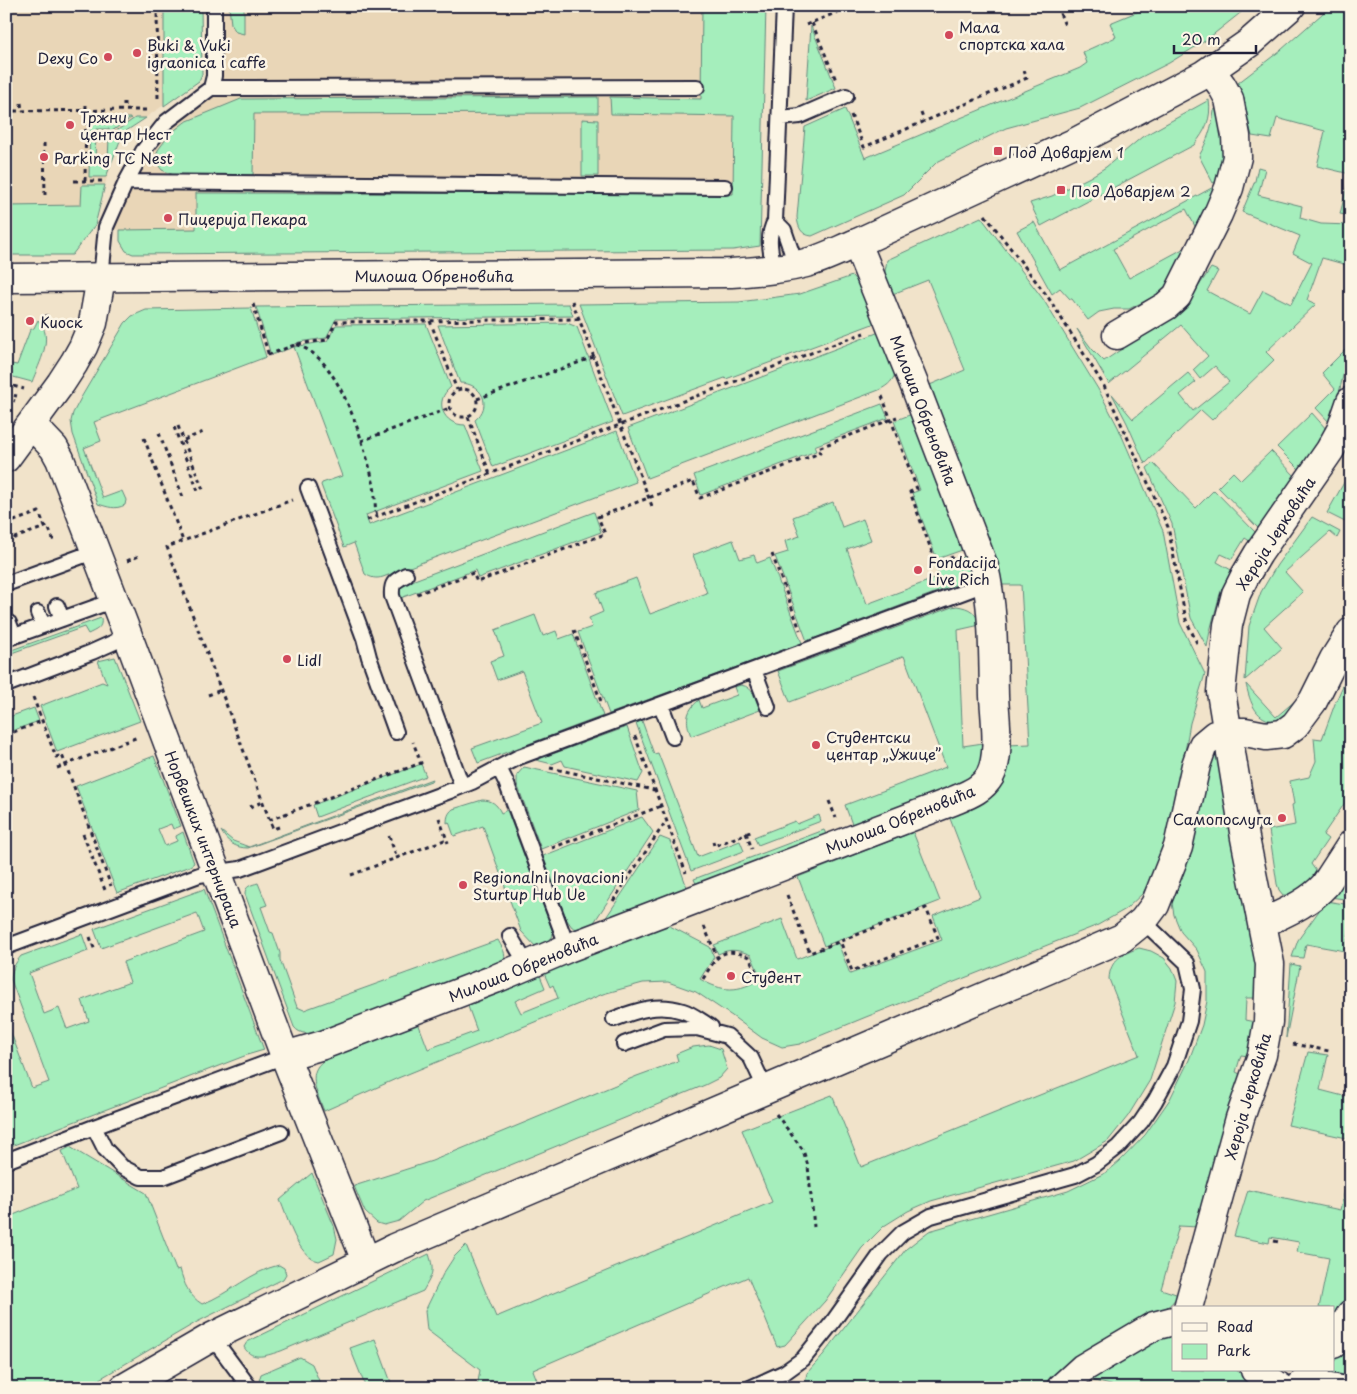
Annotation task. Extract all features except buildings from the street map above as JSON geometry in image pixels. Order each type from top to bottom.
[{"type":"street","name":"Милоша Обреновића","points":[[6,278],[731,273],[785,267],[825,256],[857,243],[1076,142],[1151,104],[1211,70],[1249,43],[1291,6]]},
{"type":"street","points":[[1117,335],[1166,306],[1177,296],[1229,188],[1237,157],[1236,136],[1228,99],[1211,70]]},
{"type":"street","name":"Милоша Обреновића","points":[[284,1056],[323,1045],[495,979],[568,948],[952,801],[979,789],[990,775],[996,755],[992,619],[984,567],[890,322],[857,243]]},
{"type":"street","points":[[6,458],[61,384],[83,347],[92,323],[101,278]]},
{"type":"street","name":"Хероја Јерковића","points":[[1189,1306],[1240,1118],[1262,1055],[1268,1022],[1270,964],[1245,838],[1222,692],[1228,625],[1236,594],[1258,554],[1330,450],[1341,430],[1351,401]]},
{"type":"street","name":"Норвешких интернираца","points":[[30,424],[47,439],[58,453],[218,873],[284,1056],[366,1261]]},
{"type":"street","points":[[111,1386],[366,1261],[1122,938],[1143,921],[1155,905],[1178,847],[1196,765],[1203,745],[1215,735],[1229,732],[1245,732],[1266,736],[1283,734],[1295,725],[1313,702],[1334,659],[1351,632]]},
{"type":"street","points":[[1263,923],[1294,908],[1326,885],[1351,845]]},
{"type":"street","points":[[1334,1342],[1351,1314]]},
{"type":"street","points":[[1061,1388],[1083,1368],[1154,1326],[1172,1321]]},
{"type":"street","points":[[1258,1372],[1280,1388]]},
{"type":"lane","points":[[211,88],[214,76],[214,6]]},
{"type":"lane","points":[[784,6],[775,221],[769,240],[785,267]]},
{"type":"lane","points":[[101,278],[106,227],[126,182],[143,151],[166,122],[211,88],[698,87]]},
{"type":"lane","points":[[780,118],[800,116],[844,97]]},
{"type":"lane","points":[[126,182],[725,187]]},
{"type":"lane","points":[[775,221],[784,230],[785,267]]},
{"type":"lane","points":[[308,488],[364,638],[367,653],[396,732]]},
{"type":"lane","points":[[6,584],[27,581],[96,551]]},
{"type":"lane","points":[[406,575],[393,584],[391,588],[392,596],[462,786]]},
{"type":"lane","points":[[6,947],[199,875],[240,869],[462,786],[519,757],[988,584]]},
{"type":"lane","points":[[10,632],[59,612],[114,600]]},
{"type":"lane","points":[[6,685],[128,636]]},
{"type":"lane","points":[[754,670],[768,707]]},
{"type":"lane","points":[[661,705],[673,737]]},
{"type":"lane","points":[[499,768],[506,782],[568,948]]},
{"type":"lane","points":[[750,1388],[785,1372],[803,1359],[832,1323],[882,1254],[903,1232],[931,1216],[1075,1175],[1096,1164],[1118,1147],[1141,1122],[1174,1066],[1189,1021],[1193,989],[1187,964],[1143,921]]},
{"type":"lane","points":[[510,936],[527,965]]},
{"type":"lane","points":[[614,1019],[636,1010],[658,1007],[684,1012],[727,1036],[751,1058],[766,1090]]},
{"type":"lane","points":[[624,1044],[664,1029],[697,1028],[727,1036]]},
{"type":"lane","points":[[6,1161],[284,1056]]},
{"type":"lane","points":[[94,1127],[104,1149],[122,1167],[141,1177],[163,1177],[281,1132]]},
{"type":"lane","points":[[212,1337],[250,1388]]},
{"type":"lane","points":[[1308,1378],[1351,1385]]},
{"type":"path","points":[[158,6],[158,101]]},
{"type":"path","points":[[839,6],[841,11]]},
{"type":"path","points":[[806,25],[852,6]]},
{"type":"path","points":[[1057,6],[1066,28]]},
{"type":"path","points":[[812,23],[864,147],[1027,78],[1024,71]]},
{"type":"path","points":[[85,181],[86,102]]},
{"type":"path","points":[[124,102],[124,110]]},
{"type":"path","points":[[21,103],[22,111]]},
{"type":"path","points":[[6,111],[149,110]]},
{"type":"path","points":[[921,113],[924,122]]},
{"type":"path","points":[[44,143],[45,195]]},
{"type":"path","points":[[74,181],[106,182]]},
{"type":"path","points":[[984,212],[1048,297],[1104,386],[1168,527],[1186,620]]},
{"type":"path","points":[[574,304],[652,506]]},
{"type":"path","points":[[254,308],[269,356],[297,344],[327,340],[336,322],[580,319]]},
{"type":"path","points":[[44,317],[50,315]]},
{"type":"path","points":[[430,321],[457,390]]},
{"type":"path","points":[[367,520],[890,322]]},
{"type":"path","points":[[297,344],[311,352],[335,378],[348,406],[370,469],[375,491],[375,511],[377,516]]},
{"type":"path","points":[[477,399],[594,357]]},
{"type":"path","points":[[6,384],[32,391]]},
{"type":"path","points":[[457,390],[468,390],[477,399],[478,406],[476,410],[468,417],[457,417],[448,403],[453,393],[457,390]]},
{"type":"path","points":[[882,396],[917,489],[910,492],[936,563]]},
{"type":"path","points":[[361,441],[450,408]]},
{"type":"path","points":[[412,596],[473,573],[477,582],[605,534],[598,517],[693,481],[700,498],[820,453],[818,448],[899,416]]},
{"type":"path","points":[[468,417],[490,474]]},
{"type":"path","points":[[176,426],[184,440],[202,493],[176,426]]},
{"type":"path","points":[[184,440],[206,431]]},
{"type":"path","points":[[158,433],[184,500]]},
{"type":"path","points":[[144,438],[183,541]]},
{"type":"path","points":[[279,827],[273,829],[269,820],[167,547],[293,499]]},
{"type":"path","points":[[6,524],[40,512],[45,527]]},
{"type":"path","points":[[6,541],[17,539],[48,526],[56,549]]},
{"type":"path","points":[[772,554],[801,632]]},
{"type":"path","points":[[574,630],[603,706]]},
{"type":"path","points":[[208,695],[221,690]]},
{"type":"path","points":[[37,707],[56,757],[62,755],[66,764],[91,831],[113,890],[107,892],[82,834],[91,831]]},
{"type":"path","points":[[6,735],[42,721]]},
{"type":"path","points":[[57,768],[144,735]]},
{"type":"path","points":[[635,735],[688,876]]},
{"type":"path","points":[[269,820],[421,763],[411,736]]},
{"type":"path","points":[[547,767],[655,790]]},
{"type":"path","points":[[250,807],[263,802]]},
{"type":"path","points":[[551,849],[661,806]]},
{"type":"path","points":[[608,908],[666,820]]},
{"type":"path","points":[[351,875],[447,841],[442,825]]},
{"type":"path","points":[[712,841],[714,846],[738,834],[746,834],[753,831]]},
{"type":"path","points":[[387,832],[397,858]]},
{"type":"path","points":[[746,834],[753,852]]},
{"type":"path","points":[[786,893],[810,953],[840,941],[926,908],[938,938],[852,971],[840,941]]},
{"type":"path","points":[[88,932],[95,950]]},
{"type":"path","points":[[712,946],[717,957]]},
{"type":"path","points":[[703,979],[717,957],[726,953],[739,952],[749,957],[758,976]]},
{"type":"path","points":[[1296,1044],[1329,1051]]},
{"type":"path","points":[[766,1090],[778,1116],[803,1150],[808,1166],[814,1227]]},
{"type":"path","points":[[1274,1241],[1279,1242]]},
{"type":"path","points":[[91,1388],[111,1386]]},
{"type":"shaded area","name":"Тржни центар Нест","points":[[6,6],[201,6],[202,74],[199,81],[123,133],[107,177],[95,225],[72,255],[6,255]]},
{"type":"shaded area","points":[[223,6],[735,6],[733,250],[129,253],[123,248],[120,241],[120,230],[111,228],[147,156],[171,126],[223,88]]},
{"type":"green space","points":[[164,6],[201,6],[202,74],[199,81],[164,106]]},
{"type":"green space","points":[[229,6],[244,6],[244,34],[236,32],[231,24]]},
{"type":"green space","points":[[702,6],[766,6],[760,246],[733,250],[133,254],[126,251],[120,241],[120,230],[196,229],[196,193],[733,194],[734,116],[611,114],[610,97],[701,99]]},
{"type":"green space","points":[[1151,6],[1249,6],[1205,41],[1169,63],[1080,108],[1006,128],[937,162],[904,195],[812,236],[805,234],[801,230],[797,217],[805,127],[845,109],[865,158],[1080,68],[1087,63],[1083,52],[1116,37],[1110,23]]},
{"type":"green space","points":[[1331,6],[1351,6],[1351,216],[1340,214],[1350,174],[1317,166],[1325,131],[1277,118],[1271,139],[1252,136],[1238,83],[1281,50]]},
{"type":"green space","points":[[811,26],[836,88],[806,101]]},
{"type":"green space","points":[[598,97],[598,113],[254,114],[253,176],[176,176],[162,170],[155,161],[158,150],[170,134],[185,122],[241,99]]},
{"type":"green space","points":[[1209,100],[1210,107],[1207,124],[1194,145],[1041,226],[1030,203],[1052,196],[1090,177],[1106,167],[1142,137]]},
{"type":"green space","points":[[1217,109],[1226,149],[1221,179],[1213,183],[1199,156],[1209,134],[1214,110]]},
{"type":"green space","points":[[90,118],[131,118],[109,133],[109,129],[96,129],[95,162],[108,163],[109,136],[135,118],[146,118],[123,133],[106,177],[89,177]]},
{"type":"green space","points":[[582,119],[598,120],[598,176],[582,176]]},
{"type":"green space","points":[[1258,167],[1265,169],[1258,195],[1302,206],[1300,218],[1321,224],[1351,225],[1351,244],[1347,265],[1322,258],[1307,300],[1316,304],[1266,352],[1274,360],[1212,420],[1201,410],[1145,464],[1112,394],[1133,419],[1188,373],[1196,382],[1180,395],[1193,411],[1229,382],[1215,366],[1200,379],[1193,370],[1208,356],[1181,325],[1109,384],[1077,329],[1104,361],[1177,312],[1190,299],[1211,268],[1218,271],[1207,291],[1250,314],[1263,290],[1291,304],[1312,263],[1293,253],[1300,236],[1242,212],[1255,181]]},
{"type":"green space","points":[[1219,184],[1198,232],[1186,209],[1113,249],[1129,278],[1192,244],[1168,286],[1159,294],[1129,309],[1099,312],[1088,320],[1072,299],[1060,288],[1052,294],[1017,231],[1034,222],[1060,270]]},
{"type":"green space","points":[[82,185],[105,185],[95,225],[72,255],[6,255],[6,206],[81,205]]},
{"type":"green space","points":[[981,217],[1043,299],[1098,389],[1118,427],[1163,531],[1180,623],[1205,674],[1190,723],[1167,837],[1154,873],[1143,893],[1126,909],[1098,925],[800,1044],[782,1047],[762,1038],[696,992],[668,982],[643,983],[603,994],[398,1078],[324,1111],[314,1082],[314,1075],[316,1069],[328,1058],[327,1054],[417,1020],[428,1049],[477,1031],[466,1001],[539,973],[545,988],[515,1001],[521,1013],[558,998],[553,985],[550,987],[543,971],[666,924],[710,947],[714,957],[700,979],[716,986],[731,989],[745,986],[761,978],[751,955],[735,950],[718,954],[714,945],[782,919],[797,959],[838,943],[850,974],[942,940],[933,916],[980,897],[949,816],[986,801],[997,791],[1004,775],[1008,745],[1030,744],[1021,585],[1001,585],[951,456],[959,453],[953,439],[945,442],[925,387],[965,370],[928,280],[890,295],[884,277],[887,260]]},
{"type":"green space","points":[[852,276],[862,287],[878,322],[622,416],[579,304],[739,302],[800,294]]},
{"type":"green space","points":[[569,304],[573,316],[336,319],[326,338],[299,342],[294,347],[271,355],[256,307]]},
{"type":"green space","points":[[251,308],[266,357],[94,422],[101,441],[84,448],[103,498],[122,491],[126,500],[125,505],[112,508],[98,504],[73,434],[71,421],[82,396],[125,323],[132,316],[146,310]]},
{"type":"green space","points":[[38,320],[43,327],[45,342],[44,350],[32,382],[6,375],[6,363],[17,365],[30,330],[34,328]]},
{"type":"green space","points":[[567,323],[577,327],[613,422],[493,467],[475,420],[483,408],[482,396],[474,387],[460,383],[438,325]]},
{"type":"green space","points":[[426,324],[451,387],[442,399],[443,411],[451,421],[465,425],[483,471],[366,515],[369,525],[617,431],[636,482],[383,577],[369,576],[365,574],[354,543],[344,547],[321,485],[342,476],[294,347],[327,341],[336,325]]},
{"type":"green space","points":[[882,331],[896,370],[894,377],[883,388],[647,478],[628,428]]},
{"type":"green space","points":[[1350,345],[1337,402],[1330,423],[1316,408],[1335,389],[1322,373]]},
{"type":"green space","points":[[882,404],[888,418],[814,446],[816,451],[701,495],[694,475]]},
{"type":"green space","points":[[917,412],[965,549],[937,559],[912,493],[920,490],[894,421]]},
{"type":"green space","points":[[1312,413],[1327,430],[1301,471],[1277,447]]},
{"type":"green space","points":[[1271,451],[1296,477],[1260,530],[1218,487],[1233,472],[1241,480]]},
{"type":"green space","points":[[1153,463],[1196,508],[1214,490],[1257,534],[1251,542],[1245,538],[1232,559],[1221,554],[1217,562],[1233,571],[1220,594],[1207,647],[1191,618],[1172,524],[1147,468]]},
{"type":"green space","points":[[1351,470],[1351,512],[1345,522],[1327,513]]},
{"type":"green space","points":[[833,502],[842,527],[863,519],[871,540],[847,549],[867,604],[939,577],[936,567],[966,556],[973,574],[964,582],[807,641],[775,556],[788,552],[785,541],[800,536],[793,517]]},
{"type":"green space","points":[[594,512],[601,532],[478,578],[475,570],[398,599],[400,588],[409,582]]},
{"type":"green space","points":[[1312,517],[1340,532],[1337,538],[1330,532],[1285,572],[1303,592],[1264,627],[1282,648],[1245,680],[1249,626],[1261,592],[1277,565]]},
{"type":"green space","points":[[733,540],[740,559],[754,555],[757,563],[770,558],[802,643],[609,714],[578,632],[592,627],[589,618],[603,612],[596,593],[636,578],[650,614],[707,593],[693,555]]},
{"type":"green space","points":[[957,606],[972,611],[980,625],[958,630],[963,746],[983,743],[980,765],[966,782],[853,827],[845,805],[946,767],[904,656],[790,702],[778,671]]},
{"type":"green space","points":[[535,615],[543,636],[556,631],[559,639],[573,634],[603,716],[478,763],[472,748],[542,723],[522,671],[497,680],[490,661],[504,656],[495,630]]},
{"type":"green space","points":[[101,618],[100,626],[88,634],[84,627],[6,655],[6,652]]},
{"type":"green space","points":[[115,657],[140,721],[57,752],[40,706],[102,682],[107,684],[98,661]]},
{"type":"green space","points":[[1351,668],[1351,794],[1323,835],[1328,839],[1311,864],[1319,875],[1294,895],[1283,895],[1277,884],[1269,830],[1295,825],[1290,781],[1309,777],[1316,761],[1314,738],[1322,739]]},
{"type":"green space","points":[[1246,684],[1276,717],[1296,700],[1298,702],[1283,718],[1276,721],[1269,720],[1256,711]]},
{"type":"green space","points":[[741,685],[749,688],[760,710],[691,736],[687,720],[691,708],[699,700],[702,708],[737,695],[734,687]]},
{"type":"green space","points":[[34,708],[39,721],[6,733],[6,718]]},
{"type":"green space","points":[[642,721],[654,754],[658,753],[698,857],[740,841],[744,851],[691,871],[636,723]]},
{"type":"green space","points":[[627,727],[643,773],[638,782],[565,766],[562,760],[552,764],[536,760]]},
{"type":"green space","points":[[1215,755],[1218,755],[1257,965],[1256,998],[1246,998],[1245,1020],[1255,1022],[1248,1056],[1241,1055],[1236,1072],[1242,1075],[1198,1227],[1179,1226],[1161,1289],[1179,1295],[1170,1305],[1142,1324],[1071,1365],[1044,1388],[806,1388],[807,1373],[906,1249],[929,1231],[1068,1191],[1107,1172],[1145,1135],[1170,1099],[1189,1060],[1202,1025],[1207,1001],[1207,972],[1197,950],[1181,932],[1174,915],[1172,903],[1190,849],[1208,765]]},
{"type":"green space","points":[[154,756],[181,826],[173,829],[171,824],[158,829],[165,846],[177,841],[176,836],[183,832],[194,863],[117,893],[76,786]]},
{"type":"green space","points":[[421,764],[426,776],[317,817],[313,805]]},
{"type":"green space","points":[[524,767],[637,791],[639,810],[541,849],[517,784],[517,775]]},
{"type":"green space","points":[[432,779],[431,781],[248,848],[232,844],[221,831],[233,841],[249,847]]},
{"type":"green space","points":[[482,800],[494,803],[501,813],[507,810],[553,932],[553,935],[546,944],[537,948],[521,931],[483,826],[454,836],[449,822],[447,823],[448,815],[453,809]]},
{"type":"green space","points":[[819,815],[821,821],[758,845],[754,837],[795,821],[797,824]]},
{"type":"green space","points":[[642,817],[653,832],[591,927],[582,931],[572,927],[567,920],[543,856]]},
{"type":"green space","points":[[824,830],[827,836],[697,886],[694,879]]},
{"type":"green space","points":[[913,832],[940,901],[824,946],[798,877]]},
{"type":"green space","points":[[660,837],[670,841],[688,890],[603,922]]},
{"type":"green space","points":[[1351,873],[1351,900],[1330,897]]},
{"type":"green space","points":[[258,883],[267,905],[261,907],[270,932],[273,933],[280,953],[280,960],[297,1007],[304,1010],[498,940],[505,955],[501,964],[319,1032],[302,1033],[294,1027],[245,894],[247,888]]},
{"type":"green space","points":[[204,889],[264,1050],[6,1148],[6,1020],[32,1088],[49,1082],[11,980],[15,964],[21,956],[82,934],[88,951],[29,973],[44,1014],[59,1008],[67,1029],[89,1021],[82,1000],[130,982],[123,962],[204,932],[197,913],[101,948],[94,929]]},
{"type":"green space","points":[[1326,901],[1351,905],[1351,919],[1345,951],[1306,944],[1303,958],[1292,957],[1298,940]]},
{"type":"green space","points":[[1139,948],[1151,951],[1164,958],[1172,968],[1177,981],[1175,1002],[1150,1080],[1128,1116],[1108,1141],[1074,1161],[931,1201],[908,1211],[884,1226],[862,1248],[825,1301],[785,1345],[777,1347],[748,1277],[533,1370],[540,1388],[477,1388],[480,1370],[427,1330],[425,1311],[443,1274],[454,1257],[466,1245],[496,1317],[772,1202],[742,1130],[832,1095],[861,1167],[1139,1055],[1109,979],[1112,967],[1118,958]]},
{"type":"green space","points":[[1291,964],[1300,966],[1286,1038]]},
{"type":"green space","points":[[709,1045],[721,1049],[727,1069],[719,1078],[705,1085],[423,1201],[399,1221],[384,1225],[377,1223],[365,1212],[354,1186],[432,1161],[637,1076],[678,1061],[676,1054],[693,1047]]},
{"type":"green space","points":[[1308,1052],[1328,1055],[1320,1090],[1351,1098],[1351,1139],[1288,1125]]},
{"type":"green space","points":[[70,1147],[146,1193],[176,1270],[180,1269],[188,1289],[202,1304],[222,1295],[250,1277],[269,1268],[279,1265],[284,1268],[286,1274],[283,1279],[197,1322],[84,1388],[6,1388],[6,1218],[77,1189],[62,1151]]},
{"type":"green space","points":[[1351,1166],[1351,1292],[1334,1326],[1334,1306],[1319,1306],[1329,1258],[1297,1252],[1299,1242],[1270,1237],[1269,1243],[1234,1236],[1248,1190],[1340,1210]]},
{"type":"green space","points":[[312,1173],[334,1226],[337,1239],[334,1254],[319,1261],[311,1258],[299,1245],[280,1200]]},
{"type":"green space","points":[[429,1254],[432,1273],[423,1291],[276,1353],[256,1356],[247,1352],[244,1347],[247,1342]]},
{"type":"green space","points":[[1172,1333],[1172,1372],[1239,1372],[1261,1388],[1123,1388],[1086,1379],[1089,1375]]},
{"type":"green space","points":[[1351,1334],[1351,1378],[1327,1374],[1328,1372],[1334,1372],[1334,1362]]},
{"type":"green space","points":[[375,1339],[392,1385],[386,1388],[366,1388],[350,1348]]},
{"type":"green space","points":[[300,1357],[312,1364],[322,1388],[263,1388],[259,1381],[261,1374]]},
{"type":"place","name":"Мала спортска хала","points":[[949,35]]},
{"type":"place","name":"Buki & Vuki igraonica i caffe","points":[[137,53]]},
{"type":"place","name":"Dexy Co","points":[[108,57]]},
{"type":"place","name":"Тржни центар Нест","points":[[70,125]]},
{"type":"place","name":"Под Доварјем 1","points":[[998,151]]},
{"type":"place","name":"Parking TC Nest","points":[[44,157]]},
{"type":"place","name":"Под Доварјем 2","points":[[1061,190]]},
{"type":"place","name":"Пицерија Пекара","points":[[168,218]]},
{"type":"place","name":"Киоск","points":[[30,321]]},
{"type":"place","name":"Fondacija Live Rich","points":[[918,570]]},
{"type":"place","name":"Lidl","points":[[287,659]]},
{"type":"place","name":"Студентски центар „Ужице”","points":[[816,745]]},
{"type":"place","name":"Самопослуга","points":[[1282,818]]},
{"type":"place","name":"Regionalni Inovacioni Sturtup Hub Ue","points":[[463,885]]},
{"type":"place","name":"Студент","points":[[731,976]]}]
